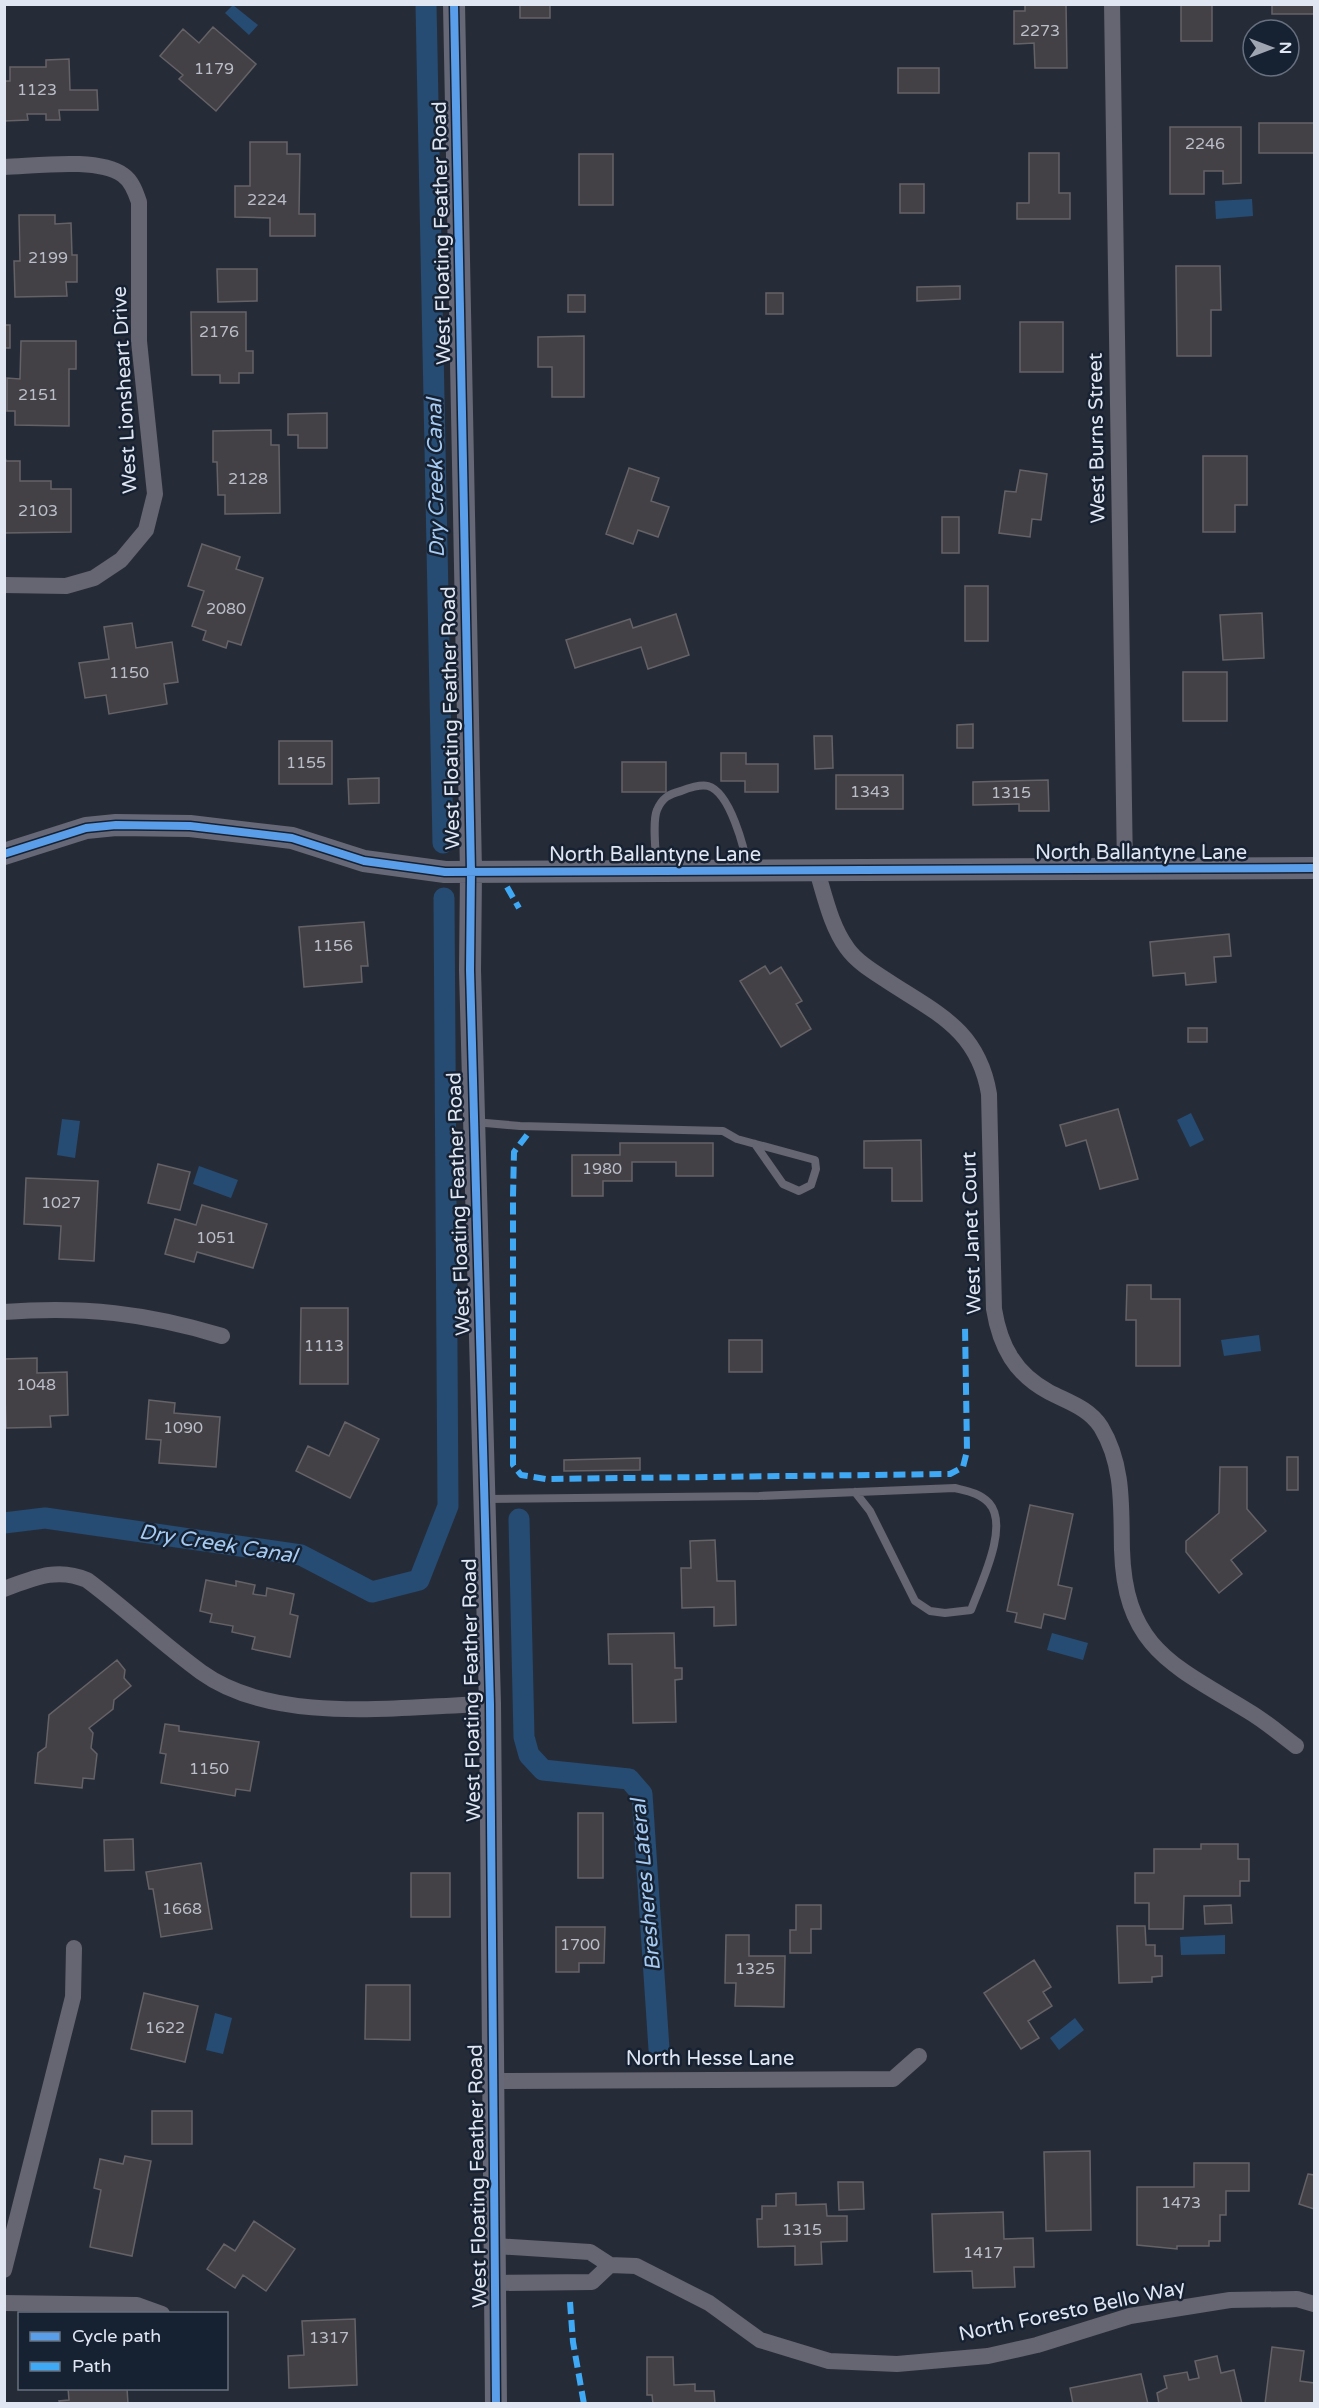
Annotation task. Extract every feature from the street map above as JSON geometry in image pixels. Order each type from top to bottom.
[{"type":"main road","name":"West Floating Feather Road","points":[[454,4],[471,872],[470,970],[490,1704],[496,2403]]},
{"type":"main road","name":"North Ballantyne Lane","points":[[4,855],[86,828],[116,825],[190,825],[292,838],[391,867],[471,872],[1314,868]]},
{"type":"street","name":"West Burns Street","points":[[1112,4],[1125,870]]},
{"type":"street","name":"West Lionsheart Drive","points":[[4,167],[100,166],[126,176],[139,202],[139,341],[154,495],[146,530],[122,560],[94,578],[66,586],[4,585]]},
{"type":"street","name":"West Janet Court","points":[[817,871],[835,926],[848,949],[869,970],[948,1020],[971,1042],[985,1070],[989,1094],[994,1309],[998,1334],[1008,1356],[1027,1378],[1049,1392],[1077,1405],[1099,1424],[1113,1448],[1119,1473],[1122,1562],[1126,1588],[1134,1613],[1146,1636],[1163,1656],[1189,1677],[1250,1712],[1296,1746]]},
{"type":"street","points":[[4,1312],[55,1309],[115,1311],[173,1321],[222,1336]]},
{"type":"street","points":[[4,1589],[45,1575],[70,1573],[79,1576],[105,1593],[202,1673],[260,1700],[291,1706],[328,1708],[490,1704]]},
{"type":"street","points":[[4,2270],[73,1997],[74,1948]]},
{"type":"street","name":"North Hesse Lane","points":[[492,2081],[893,2079],[919,2056]]},
{"type":"street","name":"North Foresto Bello Way","points":[[496,2246],[590,2252],[610,2265],[636,2266],[709,2303],[760,2340],[829,2361],[897,2364],[987,2356],[1037,2345],[1130,2316],[1230,2300],[1297,2300],[1314,2304]]},
{"type":"street","points":[[496,2283],[592,2282],[610,2265]]},
{"type":"street","points":[[4,2303],[137,2305],[159,2312]]},
{"type":"lane","points":[[657,872],[656,811],[666,795],[690,788],[708,786],[719,793],[731,813],[745,846],[748,871]]},
{"type":"lane","points":[[474,1122],[516,1126],[723,1131],[755,1144],[815,1160],[816,1169],[811,1185],[799,1191],[783,1184],[755,1144]]},
{"type":"lane","points":[[484,1499],[955,1488],[980,1495],[991,1504],[996,1521],[996,1542],[971,1610],[945,1613],[930,1611],[915,1601],[870,1511],[855,1492]]},
{"type":"water","points":[[233,5],[258,25],[249,35],[225,13]]},
{"type":"water","points":[[1252,199],[1253,216],[1216,219],[1215,201]]},
{"type":"water","points":[[1191,1113],[1204,1140],[1190,1147],[1177,1120]]},
{"type":"water","points":[[62,1119],[80,1121],[75,1158],[57,1155]]},
{"type":"water","points":[[199,1166],[238,1180],[231,1198],[193,1184]]},
{"type":"water","points":[[1259,1335],[1261,1351],[1224,1356],[1221,1340]]},
{"type":"water","points":[[1052,1633],[1088,1643],[1083,1660],[1047,1650]]},
{"type":"water","points":[[1225,1935],[1225,1954],[1181,1955],[1180,1937]]},
{"type":"water","points":[[215,2013],[232,2018],[223,2054],[206,2050]]},
{"type":"water","points":[[1075,2018],[1084,2030],[1059,2050],[1050,2038]]},
{"type":"building","points":[[520,4],[550,4],[550,18],[520,18]]},
{"type":"building","points":[[1025,4],[1066,4],[1067,68],[1035,68],[1034,43],[1014,44],[1014,11],[1025,11]]},
{"type":"building","points":[[1181,4],[1212,4],[1212,41],[1181,41]]},
{"type":"building","points":[[1272,4],[1314,4],[1314,14],[1272,14]]},
{"type":"building","points":[[213,27],[256,64],[216,111],[179,79],[183,75],[160,56],[183,29],[199,43]]},
{"type":"building","points":[[69,59],[70,90],[97,90],[98,110],[59,110],[60,120],[46,120],[46,114],[27,114],[28,120],[4,121],[4,81],[10,81],[10,67],[46,67],[46,60]]},
{"type":"building","points":[[898,68],[939,68],[939,93],[898,93]]},
{"type":"building","points":[[1259,123],[1314,123],[1314,153],[1259,153]]},
{"type":"building","points":[[1170,127],[1241,127],[1241,183],[1223,184],[1223,171],[1204,171],[1204,194],[1170,194]]},
{"type":"building","points":[[250,142],[287,142],[287,154],[300,154],[299,214],[315,214],[315,236],[270,236],[270,218],[235,217],[235,186],[250,186]]},
{"type":"building","points":[[1029,153],[1059,153],[1059,193],[1070,193],[1070,219],[1017,219],[1017,203],[1029,203]]},
{"type":"building","points":[[579,154],[613,154],[613,205],[579,205]]},
{"type":"building","points":[[900,184],[924,184],[924,213],[900,213]]},
{"type":"building","points":[[19,215],[55,215],[55,224],[71,223],[72,255],[77,255],[77,282],[66,282],[67,296],[15,297],[14,261],[20,261]]},
{"type":"building","points":[[1176,266],[1220,266],[1221,310],[1211,310],[1211,356],[1177,356]]},
{"type":"building","points":[[217,269],[257,269],[257,301],[218,302]]},
{"type":"building","points":[[960,286],[960,299],[917,301],[917,287]]},
{"type":"building","points":[[766,293],[783,293],[783,314],[766,314]]},
{"type":"building","points":[[568,295],[585,295],[585,312],[568,312]]},
{"type":"building","points":[[191,312],[246,312],[246,351],[253,351],[253,373],[239,373],[239,383],[220,383],[220,375],[192,375]]},
{"type":"building","points":[[1020,322],[1063,322],[1063,372],[1020,372]]},
{"type":"building","points":[[4,325],[10,325],[10,348],[4,348]]},
{"type":"building","points":[[584,336],[584,397],[552,397],[552,367],[538,367],[538,337]]},
{"type":"building","points":[[21,341],[76,341],[76,369],[69,369],[69,426],[15,425],[15,411],[7,411],[7,378],[20,379]]},
{"type":"building","points":[[327,413],[327,448],[298,448],[298,435],[288,435],[288,414]]},
{"type":"building","points":[[271,430],[271,445],[279,445],[280,513],[225,514],[225,495],[218,495],[217,462],[213,462],[213,431]]},
{"type":"building","points":[[4,454],[6,461],[20,461],[20,481],[51,481],[51,489],[71,489],[71,532],[4,533]]},
{"type":"building","points":[[1203,456],[1247,456],[1247,505],[1235,505],[1235,532],[1203,532]]},
{"type":"building","points":[[629,468],[659,478],[651,501],[669,507],[658,537],[638,530],[633,544],[606,534]]},
{"type":"building","points":[[1020,470],[1047,474],[1041,520],[1032,519],[1030,537],[999,533],[1005,491],[1016,492]]},
{"type":"building","points":[[942,517],[959,517],[959,553],[942,553]]},
{"type":"building","points":[[202,544],[240,557],[236,569],[263,578],[241,645],[228,641],[226,648],[203,640],[206,631],[192,626],[204,591],[188,586]]},
{"type":"building","points":[[965,586],[988,586],[988,641],[965,641]]},
{"type":"building","points":[[1262,613],[1264,658],[1223,660],[1220,615]]},
{"type":"building","points":[[676,614],[689,655],[648,669],[641,647],[575,668],[566,640],[630,619],[633,628]]},
{"type":"building","points":[[132,623],[136,648],[172,642],[178,682],[164,684],[167,704],[109,714],[106,695],[85,698],[79,663],[109,659],[104,627]]},
{"type":"building","points":[[1183,672],[1227,672],[1227,721],[1183,721]]},
{"type":"building","points":[[973,724],[973,748],[957,748],[957,725]]},
{"type":"building","points":[[814,736],[832,736],[833,768],[815,769]]},
{"type":"building","points":[[279,741],[332,741],[332,784],[279,784]]},
{"type":"building","points":[[721,753],[746,753],[746,764],[778,764],[778,792],[745,792],[745,781],[721,781]]},
{"type":"building","points":[[622,762],[666,762],[666,792],[622,792]]},
{"type":"building","points":[[836,775],[903,775],[903,809],[836,809]]},
{"type":"building","points":[[379,778],[379,803],[349,804],[348,779]]},
{"type":"building","points":[[1048,780],[1049,811],[1019,811],[1019,804],[973,805],[973,782]]},
{"type":"building","points":[[364,922],[368,966],[361,966],[362,982],[304,987],[299,927]]},
{"type":"building","points":[[1229,934],[1231,956],[1214,957],[1216,982],[1186,985],[1185,973],[1153,976],[1150,942]]},
{"type":"building","points":[[765,966],[770,974],[781,967],[802,1001],[796,1004],[811,1029],[781,1047],[740,981]]},
{"type":"building","points":[[1188,1028],[1207,1028],[1207,1042],[1188,1042]]},
{"type":"building","points":[[1118,1109],[1138,1179],[1100,1189],[1086,1140],[1066,1146],[1060,1125]]},
{"type":"building","points":[[921,1140],[922,1201],[892,1201],[892,1168],[864,1168],[864,1141]]},
{"type":"building","points":[[620,1143],[713,1143],[713,1176],[676,1176],[676,1162],[632,1162],[632,1181],[603,1181],[603,1196],[572,1196],[572,1155],[620,1155]]},
{"type":"building","points":[[158,1164],[190,1172],[180,1210],[148,1203]]},
{"type":"building","points":[[26,1178],[98,1181],[94,1261],[59,1259],[61,1226],[24,1224]]},
{"type":"building","points":[[202,1205],[267,1224],[253,1268],[197,1252],[194,1262],[165,1254],[175,1219],[196,1225]]},
{"type":"building","points":[[1127,1285],[1151,1285],[1151,1299],[1180,1299],[1180,1366],[1136,1366],[1136,1320],[1126,1320]]},
{"type":"building","points":[[301,1308],[348,1308],[348,1384],[300,1384]]},
{"type":"building","points":[[729,1340],[762,1340],[762,1372],[729,1372]]},
{"type":"building","points":[[37,1358],[37,1373],[67,1372],[68,1415],[50,1416],[51,1427],[6,1428],[4,1359]]},
{"type":"building","points":[[149,1400],[175,1403],[174,1413],[220,1417],[216,1467],[159,1463],[161,1440],[146,1439]]},
{"type":"building","points":[[345,1422],[379,1439],[350,1498],[296,1471],[308,1446],[329,1456]]},
{"type":"building","points":[[1287,1457],[1298,1457],[1298,1490],[1287,1490]]},
{"type":"building","points":[[640,1458],[640,1470],[564,1471],[564,1460]]},
{"type":"building","points":[[1220,1467],[1247,1467],[1247,1509],[1266,1531],[1231,1560],[1242,1574],[1219,1593],[1186,1552],[1186,1541],[1219,1513]]},
{"type":"building","points":[[1030,1505],[1073,1514],[1058,1585],[1072,1588],[1065,1619],[1044,1614],[1041,1628],[1015,1622],[1017,1613],[1007,1611]]},
{"type":"building","points":[[715,1540],[717,1581],[735,1581],[736,1625],[714,1626],[714,1607],[682,1608],[681,1568],[691,1568],[690,1541]]},
{"type":"building","points":[[206,1580],[236,1586],[236,1581],[255,1585],[253,1594],[266,1596],[267,1588],[294,1594],[290,1614],[298,1616],[290,1657],[252,1649],[255,1637],[232,1632],[233,1626],[210,1622],[212,1614],[200,1611]]},
{"type":"building","points":[[674,1633],[675,1668],[682,1668],[682,1679],[675,1680],[676,1722],[633,1723],[632,1664],[609,1664],[608,1634]]},
{"type":"building","points":[[117,1660],[125,1670],[124,1678],[131,1686],[114,1700],[113,1709],[89,1728],[93,1733],[91,1748],[97,1754],[94,1779],[83,1778],[82,1788],[35,1783],[38,1753],[46,1747],[49,1715]]},
{"type":"building","points":[[165,1724],[179,1726],[179,1731],[259,1742],[250,1791],[236,1789],[235,1796],[161,1783],[166,1754],[160,1753]]},
{"type":"building","points":[[578,1813],[603,1813],[603,1878],[578,1878]]},
{"type":"building","points":[[133,1839],[134,1870],[105,1871],[104,1840]]},
{"type":"building","points":[[1201,1844],[1238,1844],[1238,1859],[1249,1859],[1249,1881],[1240,1881],[1240,1896],[1184,1896],[1183,1929],[1149,1929],[1149,1903],[1135,1903],[1135,1873],[1154,1873],[1154,1849],[1201,1849]]},
{"type":"building","points":[[201,1863],[212,1929],[161,1937],[153,1889],[149,1889],[146,1872]]},
{"type":"building","points":[[411,1873],[450,1873],[450,1917],[411,1917]]},
{"type":"building","points":[[796,1905],[821,1905],[821,1929],[811,1929],[811,1953],[790,1953],[790,1930],[796,1930]]},
{"type":"building","points":[[1231,1905],[1232,1923],[1205,1924],[1204,1906]]},
{"type":"building","points":[[1117,1926],[1145,1926],[1146,1945],[1155,1945],[1155,1956],[1162,1956],[1162,1976],[1152,1977],[1152,1982],[1119,1983]]},
{"type":"building","points":[[556,1927],[605,1927],[604,1963],[579,1963],[579,1972],[556,1972]]},
{"type":"building","points":[[726,1935],[749,1935],[749,1956],[785,1956],[784,2007],[735,2006],[736,1983],[725,1983]]},
{"type":"building","points":[[1034,1960],[1051,1987],[1043,1992],[1052,2006],[1028,2021],[1039,2038],[1021,2049],[984,1993]]},
{"type":"building","points":[[366,1985],[410,1985],[410,2040],[365,2039]]},
{"type":"building","points":[[144,1993],[198,2006],[185,2062],[131,2049]]},
{"type":"building","points":[[152,2111],[192,2111],[192,2144],[152,2144]]},
{"type":"building","points":[[1090,2151],[1091,2230],[1046,2231],[1044,2152]]},
{"type":"building","points":[[125,2156],[151,2161],[132,2256],[90,2247],[101,2190],[94,2188],[100,2159],[123,2164]]},
{"type":"building","points":[[1194,2163],[1249,2163],[1249,2191],[1226,2191],[1226,2215],[1220,2215],[1220,2241],[1209,2241],[1209,2246],[1177,2246],[1177,2249],[1137,2245],[1137,2187],[1194,2187]]},
{"type":"building","points":[[1308,2174],[1314,2175],[1314,2209],[1299,2204]]},
{"type":"building","points":[[838,2182],[863,2182],[864,2209],[839,2210]]},
{"type":"building","points":[[796,2193],[796,2205],[826,2204],[827,2216],[847,2216],[847,2241],[821,2242],[822,2264],[795,2265],[795,2246],[758,2247],[757,2219],[762,2219],[762,2206],[776,2206],[776,2194]]},
{"type":"building","points":[[1003,2212],[1004,2239],[1033,2238],[1034,2267],[1014,2267],[1015,2287],[973,2288],[972,2271],[934,2272],[932,2214]]},
{"type":"building","points":[[254,2221],[295,2249],[266,2291],[243,2275],[235,2288],[207,2269],[224,2244],[235,2251]]},
{"type":"building","points":[[355,2319],[357,2385],[289,2388],[288,2356],[304,2355],[302,2321]]},
{"type":"building","points":[[1272,2347],[1304,2351],[1300,2381],[1314,2383],[1314,2404],[1265,2404]]},
{"type":"building","points":[[1217,2356],[1221,2373],[1234,2370],[1242,2404],[1159,2404],[1157,2393],[1167,2388],[1164,2376],[1187,2372],[1189,2380],[1199,2378],[1195,2361]]},
{"type":"building","points":[[647,2357],[673,2357],[674,2385],[695,2384],[695,2391],[714,2391],[715,2404],[653,2404],[652,2395],[647,2395]]},
{"type":"building","points":[[1141,2374],[1148,2404],[1073,2404],[1070,2388]]},
{"type":"building","points":[[68,2390],[127,2390],[128,2404],[60,2404],[59,2401],[69,2400]]},
{"type":"waterway","name":"Dry Creek Canal","points":[[426,4],[443,843]]},
{"type":"waterway","name":"Dry Creek Canal","points":[[4,1523],[45,1518],[301,1555],[372,1592],[419,1580],[448,1506],[444,898]]},
{"type":"waterway","name":"Bresheres Lateral","points":[[519,1519],[524,1737],[529,1755],[543,1770],[629,1779],[642,1794],[659,2049]]},
{"type":"marked path","points":[[507,887],[519,908]]},
{"type":"marked path","points":[[527,1135],[514,1152],[513,1196],[513,1465],[521,1475],[546,1479],[950,1474],[963,1467],[967,1451],[965,1326]]},
{"type":"marked path","points":[[570,2302],[573,2342],[584,2404]]},
{"type":"cycle path","points":[[454,4],[471,872],[470,970],[490,1704],[496,2404]]},
{"type":"cycle path","points":[[4,854],[86,828],[116,825],[190,826],[292,838],[364,861],[445,872],[1314,868]]}]
